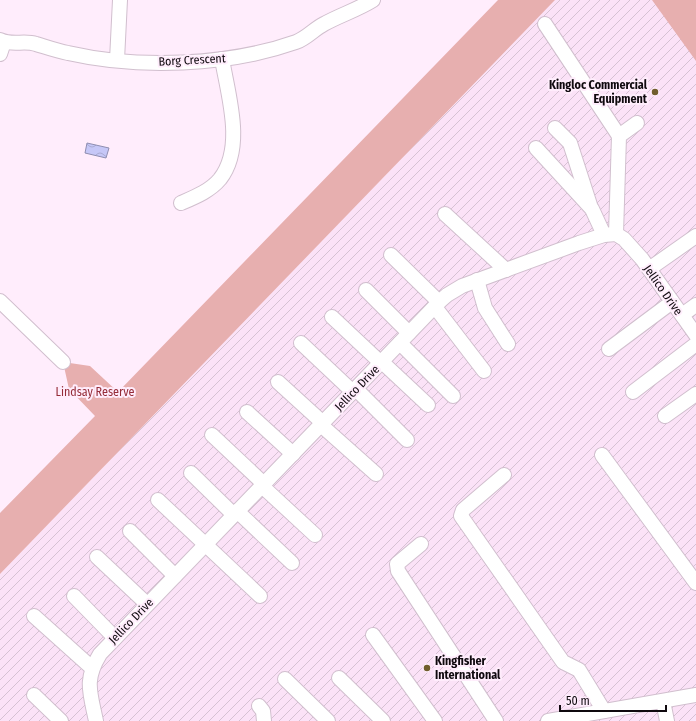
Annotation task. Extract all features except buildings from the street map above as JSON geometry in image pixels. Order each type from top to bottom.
[{"type":"street","points":[[117,60],[120,0]]},
{"type":"street","name":"Borg Crescent","points":[[1,46],[26,42],[68,53],[117,60],[174,63],[222,59],[242,56],[297,42],[323,24],[353,12],[373,0]]},
{"type":"street","points":[[545,24],[619,136],[610,234]]},
{"type":"street","points":[[181,203],[201,194],[220,178],[226,168],[232,152],[233,125],[222,59]]},
{"type":"street","points":[[619,136],[637,123]]},
{"type":"street","points":[[555,128],[570,143],[592,209]]},
{"type":"street","points":[[536,148],[592,209],[610,234]]},
{"type":"street","points":[[445,214],[506,270]]},
{"type":"street","name":"Jellico Drive","points":[[96,721],[89,682],[92,668],[100,654],[437,304],[458,288],[584,241],[610,234],[624,239],[631,246],[696,335]]},
{"type":"street","points":[[649,269],[696,236]]},
{"type":"street","points":[[391,255],[437,304],[484,371]]},
{"type":"street","points":[[478,280],[483,304],[508,344]]},
{"type":"street","points":[[366,290],[453,396]]},
{"type":"street","points":[[0,300],[63,362]]},
{"type":"street","points":[[609,349],[672,302]]},
{"type":"street","points":[[682,315],[696,305]]},
{"type":"street","points":[[332,317],[428,405]]},
{"type":"street","points":[[301,343],[407,440]]},
{"type":"street","points":[[633,392],[696,344]]},
{"type":"street","points":[[278,382],[376,474]]},
{"type":"street","points":[[666,416],[696,394]]},
{"type":"street","points":[[247,412],[293,454]]},
{"type":"street","points":[[212,435],[315,535]]},
{"type":"street","points":[[602,455],[696,583]]},
{"type":"street","points":[[191,473],[292,563]]},
{"type":"street","points":[[504,475],[463,510],[461,516],[563,662],[579,670],[604,711]]},
{"type":"street","points":[[158,500],[260,596]]},
{"type":"street","points":[[130,531],[175,576]]},
{"type":"street","points":[[421,544],[397,564],[398,571],[496,721]]},
{"type":"street","points":[[97,557],[147,604]]},
{"type":"street","points":[[74,596],[115,638]]},
{"type":"street","points":[[34,616],[92,668]]},
{"type":"street","points":[[373,635],[435,721]]},
{"type":"street","points":[[339,678],[383,721]]},
{"type":"street","points":[[285,679],[328,721]]},
{"type":"street","points":[[34,695],[61,721]]},
{"type":"street","points":[[548,721],[588,718],[604,711],[696,695]]},
{"type":"street","points":[[663,701],[666,721]]},
{"type":"street","points":[[258,706],[263,711],[264,721]]},
{"type":"shaded area","points":[[555,0],[696,0],[696,721],[0,721],[0,574]]},
{"type":"green space","name":"Lindsay Reserve","points":[[498,0],[555,0],[0,574],[0,513],[95,416],[69,389],[63,362],[90,366],[118,392]]},
{"type":"green space","points":[[652,0],[696,0],[696,61]]},
{"type":"water","points":[[87,143],[109,148],[106,158],[85,153]]},
{"type":"place","name":"Kingloc Commercial Equipment","points":[[655,92]]},
{"type":"place","name":"Kingfisher International","points":[[427,668]]}]
